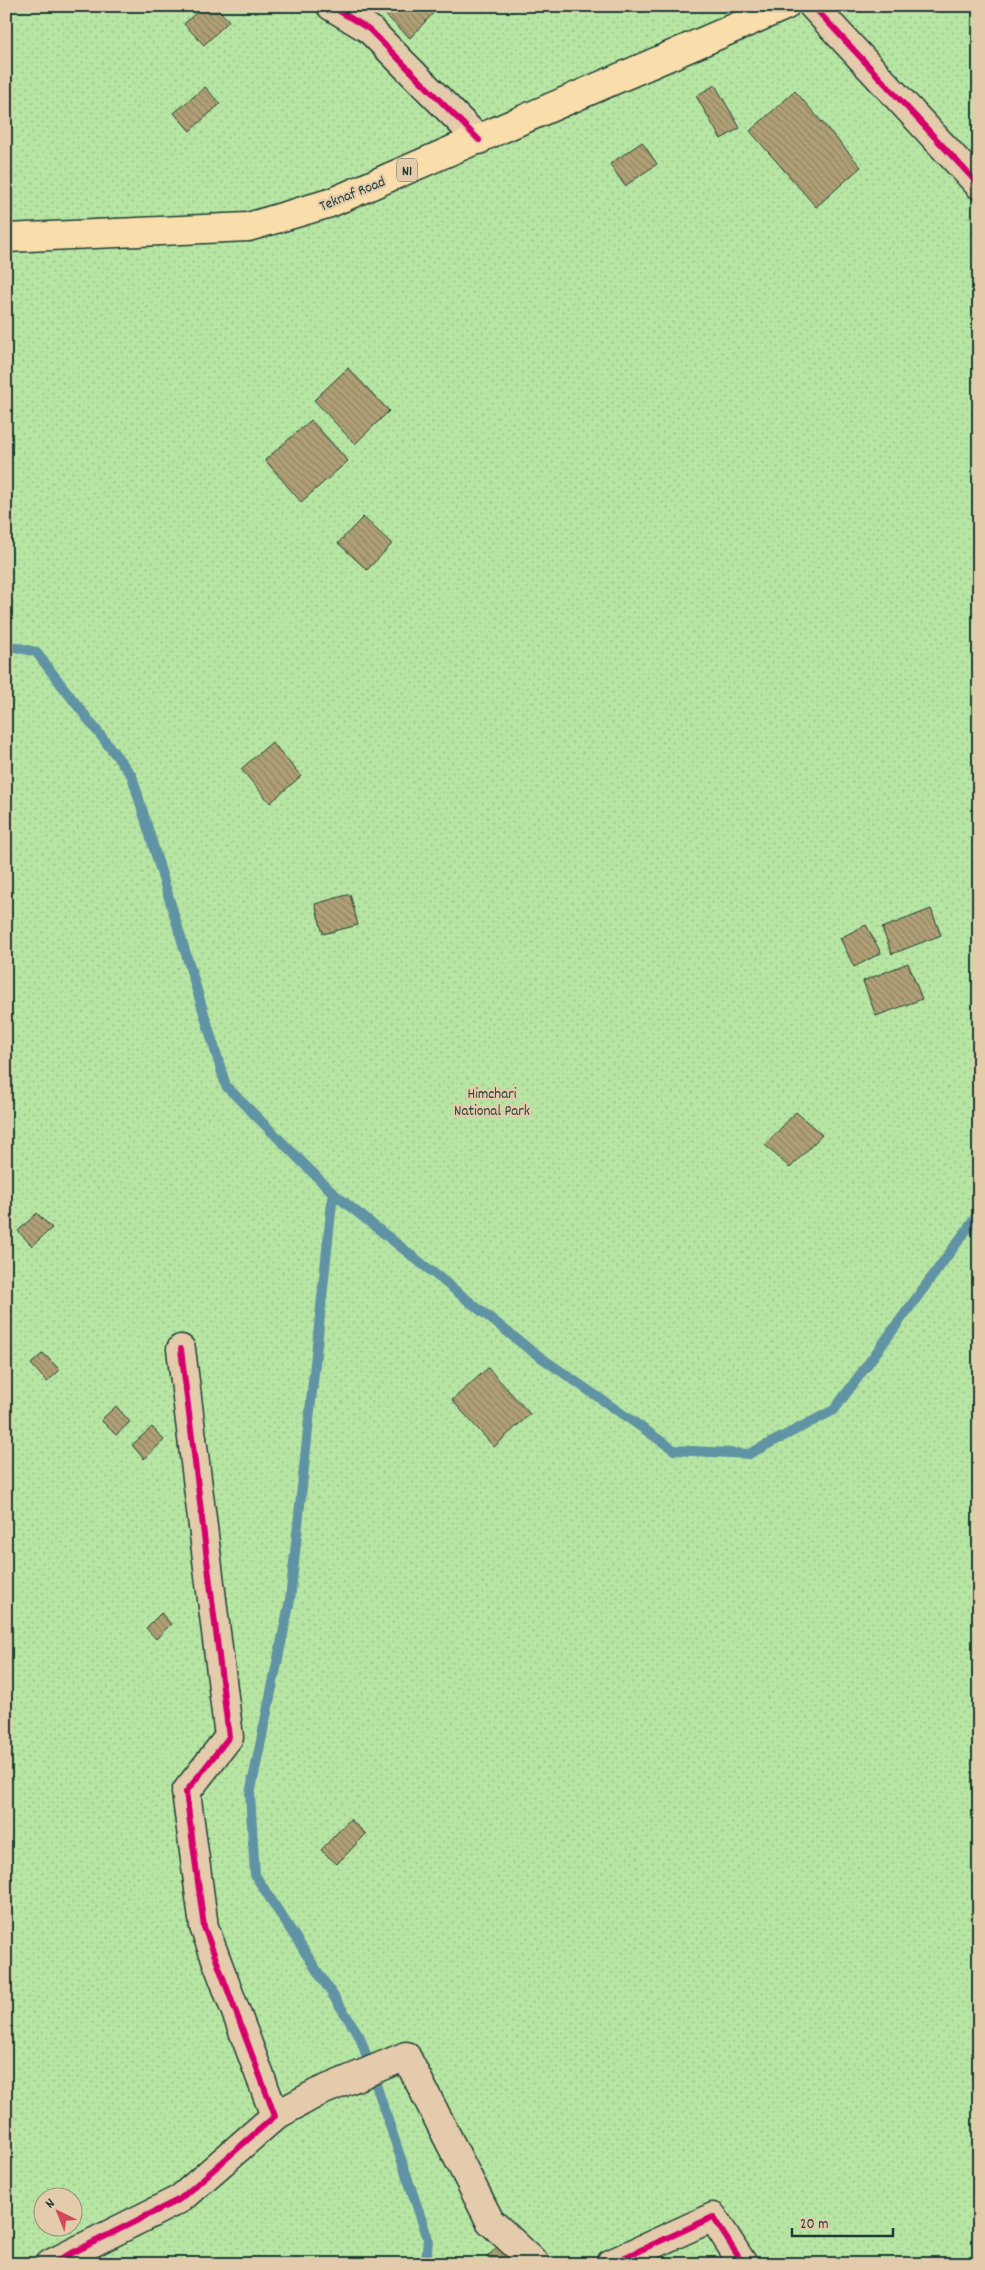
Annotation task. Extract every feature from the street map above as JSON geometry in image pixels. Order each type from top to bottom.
[{"type":"highway","name":"Teknaf Road","points":[[6,238],[248,227],[330,203],[785,6]]},
{"type":"street","points":[[331,6],[369,29],[479,140]]},
{"type":"street","points":[[813,6],[979,185]]},
{"type":"street","points":[[181,1349],[229,1737],[186,1792],[204,1927],[275,2116]]},
{"type":"street","points":[[50,2264],[180,2199],[275,2116],[316,2094],[406,2056],[490,2221],[536,2264]]},
{"type":"street","points":[[610,2264],[713,2216],[744,2264]]},
{"type":"green space","name":"Himchari National Park","points":[[6,6],[979,6],[979,2264],[6,2264]]},
{"type":"building","points":[[203,6],[215,6],[229,21],[204,45],[184,24]]},
{"type":"building","points":[[376,6],[440,6],[410,38]]},
{"type":"building","points":[[715,85],[740,128],[721,139],[696,96]]},
{"type":"building","points":[[205,87],[220,104],[190,131],[174,113]]},
{"type":"building","points":[[795,91],[861,167],[816,207],[750,131]]},
{"type":"building","points":[[642,142],[657,164],[625,186],[610,164]]},
{"type":"building","points":[[348,368],[389,411],[355,444],[314,400]]},
{"type":"building","points":[[311,420],[348,461],[301,502],[265,460]]},
{"type":"building","points":[[363,517],[392,544],[367,570],[338,543]]},
{"type":"building","points":[[272,742],[301,776],[270,803],[241,769]]},
{"type":"building","points":[[350,894],[358,925],[323,934],[315,904]]},
{"type":"building","points":[[931,909],[941,935],[892,954],[882,928]]},
{"type":"building","points":[[866,925],[881,953],[854,967],[840,938]]},
{"type":"building","points":[[908,963],[922,999],[876,1016],[863,981]]},
{"type":"building","points":[[796,1112],[822,1135],[790,1168],[765,1145]]},
{"type":"building","points":[[37,1213],[52,1228],[32,1246],[18,1231]]},
{"type":"building","points":[[43,1353],[60,1370],[47,1382],[31,1364]]},
{"type":"building","points":[[488,1368],[530,1414],[494,1447],[452,1400]]},
{"type":"building","points":[[116,1406],[130,1422],[116,1435],[101,1420]]},
{"type":"building","points":[[152,1427],[164,1440],[144,1459],[132,1445]]},
{"type":"building","points":[[161,1613],[171,1624],[156,1639],[146,1628]]},
{"type":"building","points":[[350,1819],[366,1834],[337,1864],[321,1850]]},
{"type":"building","points":[[498,2246],[516,2264],[493,2264],[487,2257]]},
{"type":"waterway","points":[[6,645],[36,652],[132,776],[226,1086],[333,1193],[529,1349],[674,1450],[749,1454],[834,1410],[979,1213]]},
{"type":"waterway","points":[[333,1193],[290,1600],[250,1794],[255,1875],[360,2037],[428,2239],[426,2264]]},
{"type":"cycle path","points":[[331,6],[369,29],[479,140]]},
{"type":"cycle path","points":[[813,6],[979,185]]},
{"type":"cycle path","points":[[50,2264],[180,2199],[275,2116],[204,1927],[186,1792],[229,1737],[181,1349]]},
{"type":"cycle path","points":[[610,2264],[713,2217],[743,2264]]}]
